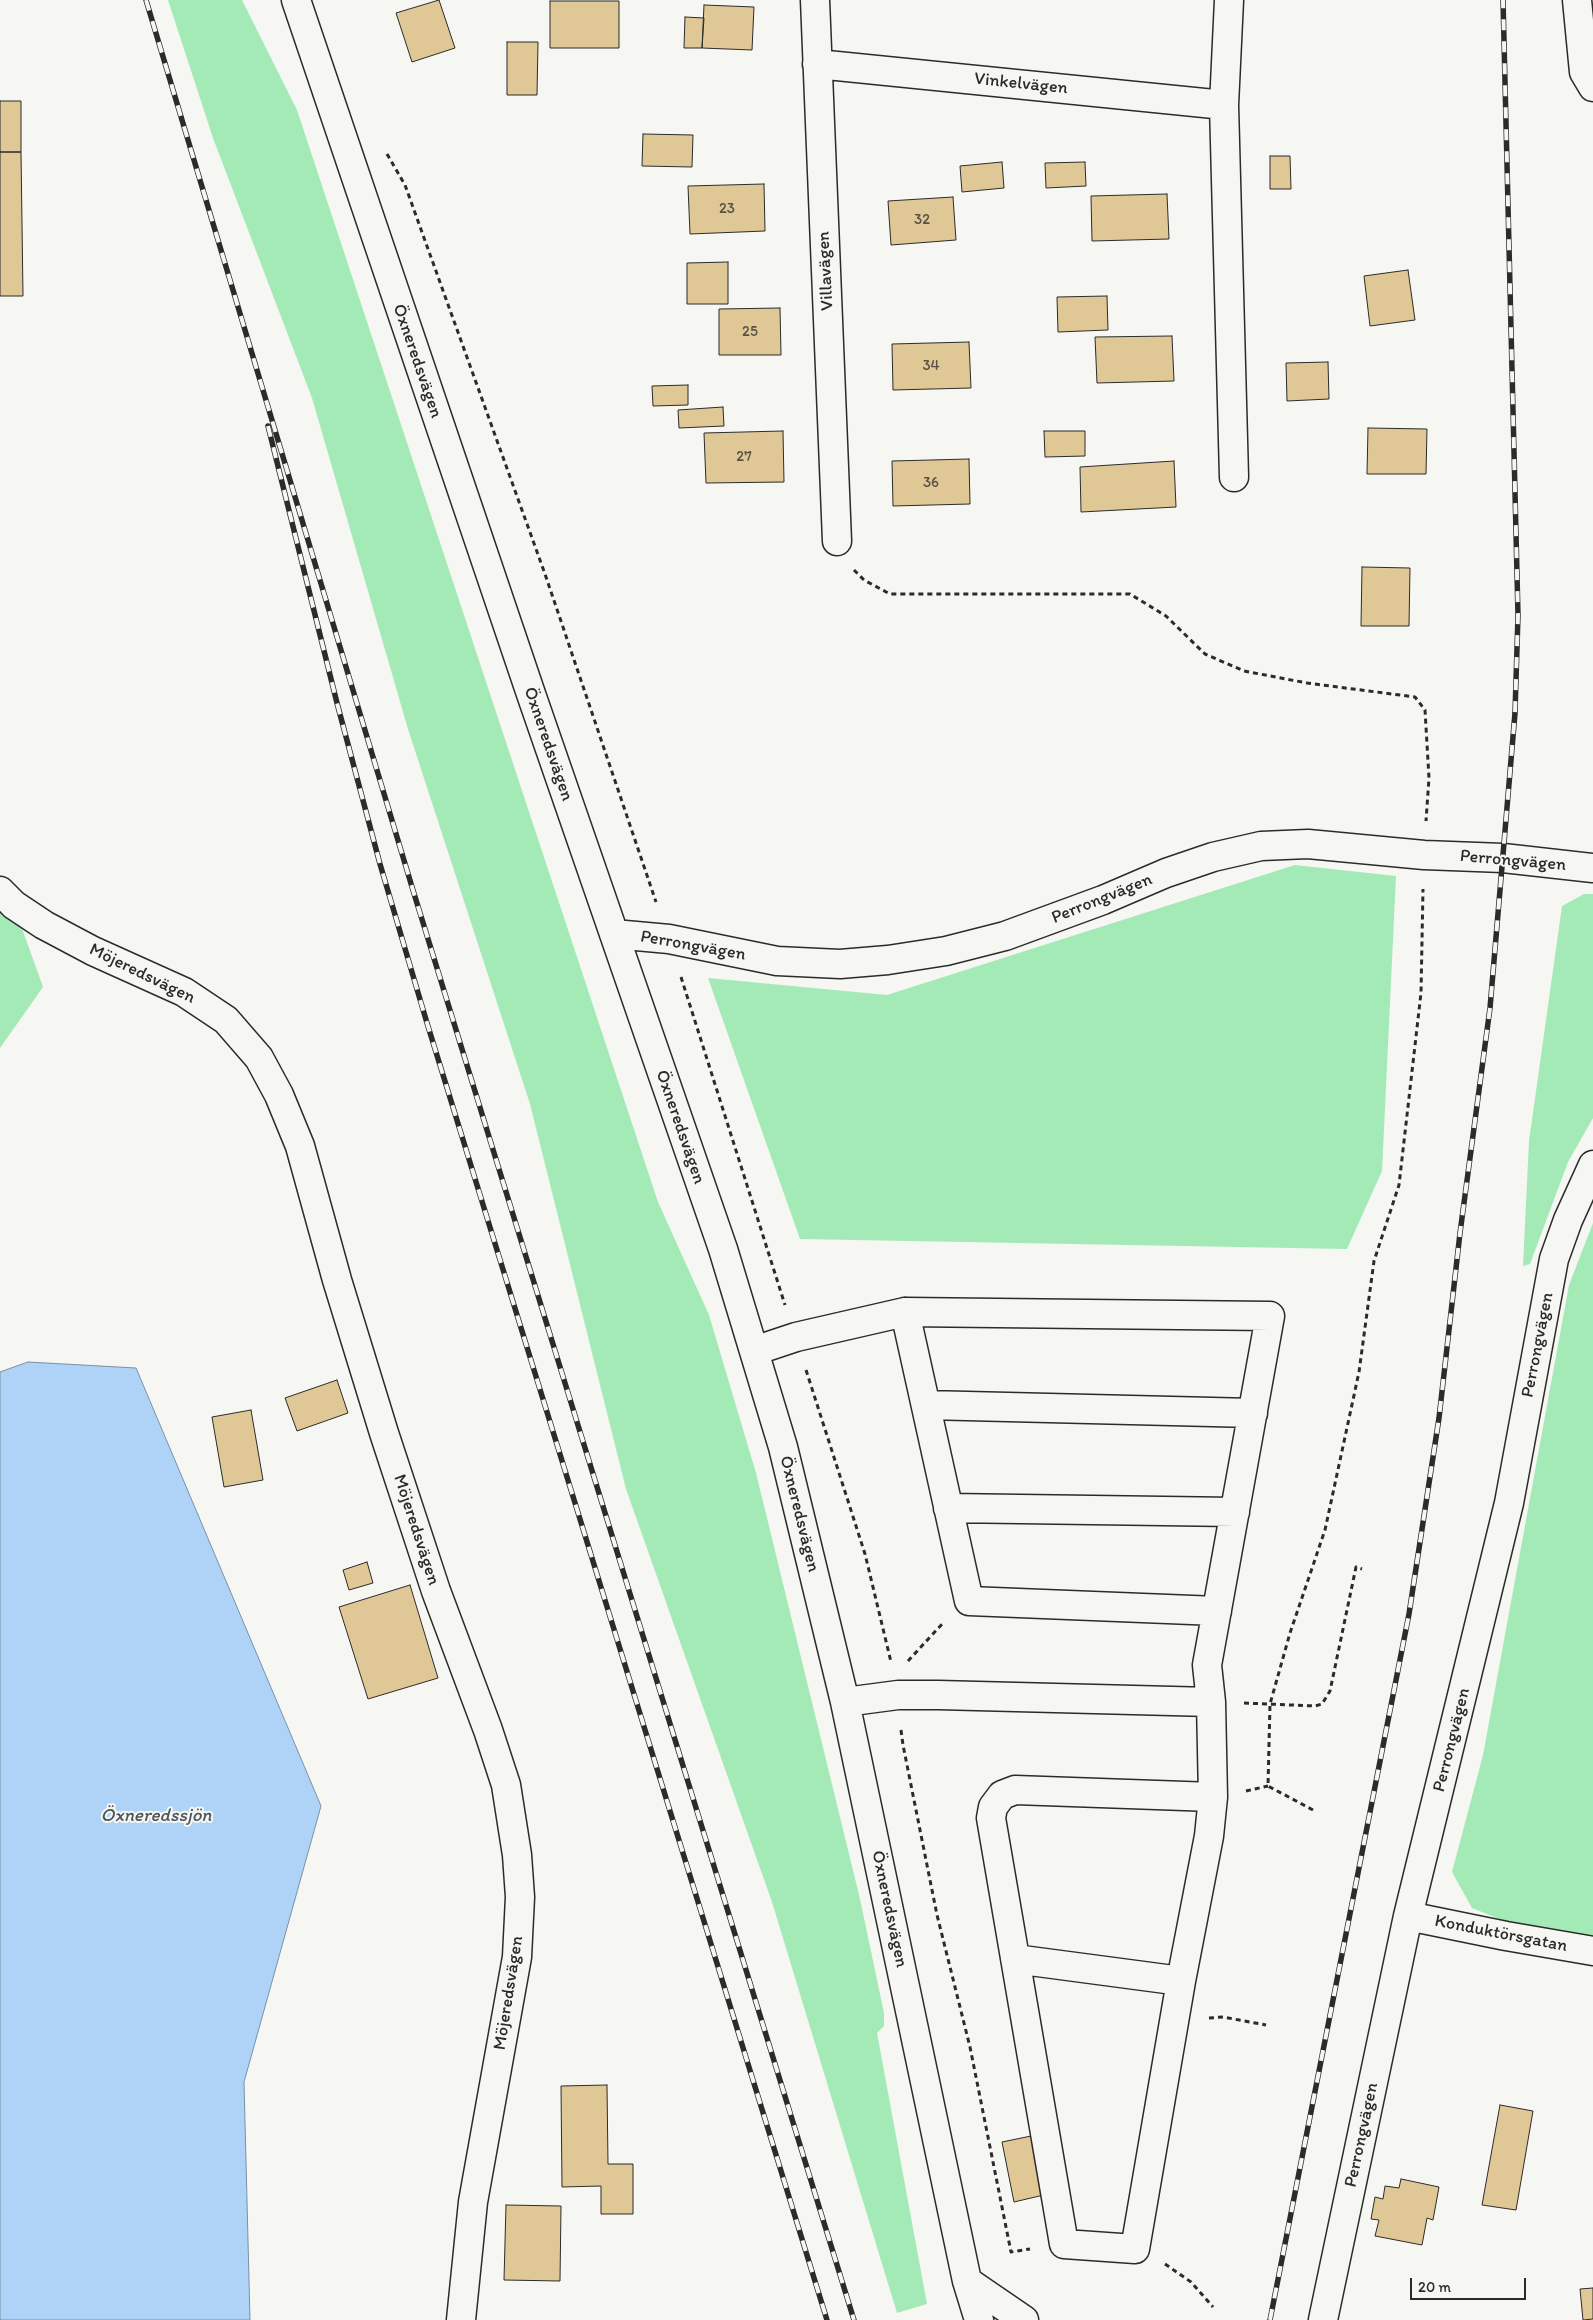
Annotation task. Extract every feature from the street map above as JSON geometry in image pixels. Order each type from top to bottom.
[{"type":"street","name":"Öxneredsvägen","points":[[296,0],[723,1249],[783,1447],[845,1702],[967,2281],[979,2320]]},
{"type":"street","name":"Villavägen","points":[[815,0],[837,541]]},
{"type":"street","points":[[1229,0],[1224,105],[1234,478]]},
{"type":"street","points":[[1577,0],[1584,72],[1593,86]]},
{"type":"street","name":"Vinkelvägen","points":[[817,64],[1224,105]]},
{"type":"street","name":"Perrongvägen","points":[[614,934],[668,940],[777,961],[840,964],[888,960],[946,951],[1005,936],[1103,900],[1166,873],[1213,857],[1261,846],[1308,844],[1424,855],[1503,858],[1593,868]]},
{"type":"street","name":"Möjeredsvägen","points":[[0,891],[14,905],[44,925],[93,951],[184,992],[226,1020],[259,1058],[280,1095],[300,1146],[337,1280],[387,1442],[436,1591],[488,1730],[506,1785],[517,1855],[520,1897],[517,1957],[473,2202],[461,2320]]},
{"type":"street","name":"Perrongvägen","points":[[1322,2320],[1408,1916],[1510,1503],[1554,1259],[1568,1220],[1593,1165]]},
{"type":"street","points":[[754,1351],[796,1337],[905,1312],[1270,1316],[1207,1665],[1211,1702],[1213,1797],[1209,1836],[1181,1981],[1176,2022],[1135,2249],[1064,2244],[991,1818],[993,1807],[1002,1795],[1015,1790],[1213,1797]]},
{"type":"street","points":[[905,1312],[969,1601],[1217,1611]]},
{"type":"street","points":[[926,1405],[1253,1412]]},
{"type":"street","points":[[948,1508],[1235,1512]]},
{"type":"street","points":[[845,1702],[896,1685],[1211,1702]]},
{"type":"street","name":"Konduktörsgatan","points":[[1408,1916],[1593,1951]]},
{"type":"street","points":[[1015,1958],[1181,1981]]},
{"type":"street","points":[[967,2281],[1024,2320]]},
{"type":"path","points":[[386,152],[405,185],[539,556],[668,940],[865,1554],[896,1685],[903,1745],[937,1915],[970,2047],[1011,2252]]},
{"type":"path","points":[[837,541],[848,565],[864,580],[890,594],[1130,594],[1166,616],[1205,654],[1244,671],[1415,697],[1425,710],[1429,778],[1424,855],[1420,992],[1399,1185],[1374,1261],[1359,1372],[1325,1530],[1290,1633],[1270,1704],[1268,1786],[1313,1810]]},
{"type":"path","points":[[1211,1702],[1315,1706],[1322,1704],[1326,1699],[1356,1567],[1362,1569]]},
{"type":"path","points":[[896,1685],[935,1631],[969,1601]]},
{"type":"path","points":[[1176,2022],[1223,2017],[1266,2025]]},
{"type":"path","points":[[1135,2249],[1168,2265],[1190,2282],[1213,2307]]},
{"type":"green space","points":[[168,0],[242,0],[297,110],[658,1202],[709,1315],[756,1473],[860,1899],[884,2013],[884,2026],[877,2033],[927,2304],[897,2313],[772,1902],[626,1489],[530,1104],[408,729],[312,398],[213,138]]},
{"type":"green space","points":[[1295,865],[1396,876],[1382,1171],[1347,1249],[800,1239],[708,978],[887,995]]},
{"type":"green space","points":[[1584,894],[1593,894],[1593,1118],[1568,1162],[1530,1264],[1523,1266],[1529,1141],[1562,906]]},
{"type":"green space","points":[[0,903],[20,923],[43,987],[0,1048]]},
{"type":"green space","points":[[1593,1223],[1593,1940],[1507,1922],[1472,1908],[1452,1872],[1483,1755],[1569,1285]]},
{"type":"water","name":"Öxneredssjön","points":[[28,1362],[136,1368],[321,1806],[244,2082],[250,2320],[0,2320],[0,1372]]},
{"type":"building","points":[[439,0],[455,48],[412,62],[396,13]]},
{"type":"building","points":[[550,1],[619,1],[619,48],[550,48]]},
{"type":"building","points":[[704,5],[754,7],[752,50],[702,48]]},
{"type":"building","points":[[685,17],[704,18],[702,48],[684,48]]},
{"type":"building","points":[[507,42],[538,42],[537,95],[507,95]]},
{"type":"building","points":[[0,101],[21,101],[21,152],[0,152]]},
{"type":"building","points":[[643,134],[693,135],[692,167],[642,166]]},
{"type":"building","points":[[0,152],[21,152],[23,296],[0,296]]},
{"type":"building","points":[[1270,156],[1290,156],[1291,189],[1270,189]]},
{"type":"building","points":[[1002,162],[1004,188],[962,192],[960,166]]},
{"type":"building","points":[[1085,162],[1086,186],[1046,188],[1045,163]]},
{"type":"building","points":[[764,184],[765,231],[690,234],[688,186]]},
{"type":"building","points":[[1167,194],[1169,239],[1092,241],[1091,196]]},
{"type":"building","points":[[953,197],[956,240],[891,245],[888,201]]},
{"type":"building","points":[[728,262],[728,304],[687,304],[687,263]]},
{"type":"building","points":[[1408,270],[1415,320],[1370,326],[1364,276]]},
{"type":"building","points":[[1107,296],[1108,330],[1058,332],[1057,297]]},
{"type":"building","points":[[780,308],[781,355],[719,355],[719,309]]},
{"type":"building","points":[[1172,336],[1174,381],[1097,383],[1095,337]]},
{"type":"building","points":[[969,342],[971,388],[893,390],[892,344]]},
{"type":"building","points":[[1328,362],[1329,399],[1287,401],[1286,363]]},
{"type":"building","points":[[688,385],[688,405],[653,406],[652,386]]},
{"type":"building","points":[[723,407],[724,426],[679,428],[678,410]]},
{"type":"building","points":[[1368,428],[1427,429],[1426,474],[1367,474]]},
{"type":"building","points":[[783,431],[784,482],[706,483],[704,433]]},
{"type":"building","points":[[1044,431],[1085,431],[1085,456],[1045,457]]},
{"type":"building","points":[[969,459],[970,504],[893,506],[892,461]]},
{"type":"building","points":[[1174,461],[1176,507],[1081,512],[1080,467]]},
{"type":"building","points":[[1362,567],[1410,568],[1409,626],[1361,626]]},
{"type":"building","points":[[337,1380],[348,1413],[297,1431],[285,1398]]},
{"type":"building","points":[[251,1410],[263,1480],[224,1487],[212,1417]]},
{"type":"building","points":[[367,1562],[373,1583],[349,1590],[343,1570]]},
{"type":"building","points":[[410,1585],[438,1678],[368,1699],[339,1607]]},
{"type":"building","points":[[607,2085],[608,2164],[633,2164],[633,2214],[601,2214],[601,2186],[562,2187],[561,2086]]},
{"type":"building","points":[[1500,2105],[1533,2111],[1516,2210],[1482,2205]]},
{"type":"building","points":[[1036,2135],[1048,2194],[1014,2202],[1002,2142]]},
{"type":"building","points":[[1401,2179],[1439,2187],[1433,2220],[1427,2218],[1422,2245],[1375,2236],[1379,2220],[1371,2219],[1375,2197],[1383,2199],[1385,2186],[1399,2188]]},
{"type":"building","points":[[506,2205],[561,2206],[560,2281],[504,2280]]},
{"type":"building","points":[[1593,2288],[1593,2319],[1583,2320],[1580,2289]]},
{"type":"railway","points":[[146,0],[412,887],[854,2320]]},
{"type":"railway","points":[[1270,2320],[1409,1614],[1439,1418],[1460,1233],[1490,1008],[1515,713],[1518,615],[1503,0]]},
{"type":"railway","points":[[268,426],[337,703],[380,864],[427,1023],[827,2320]]}]
